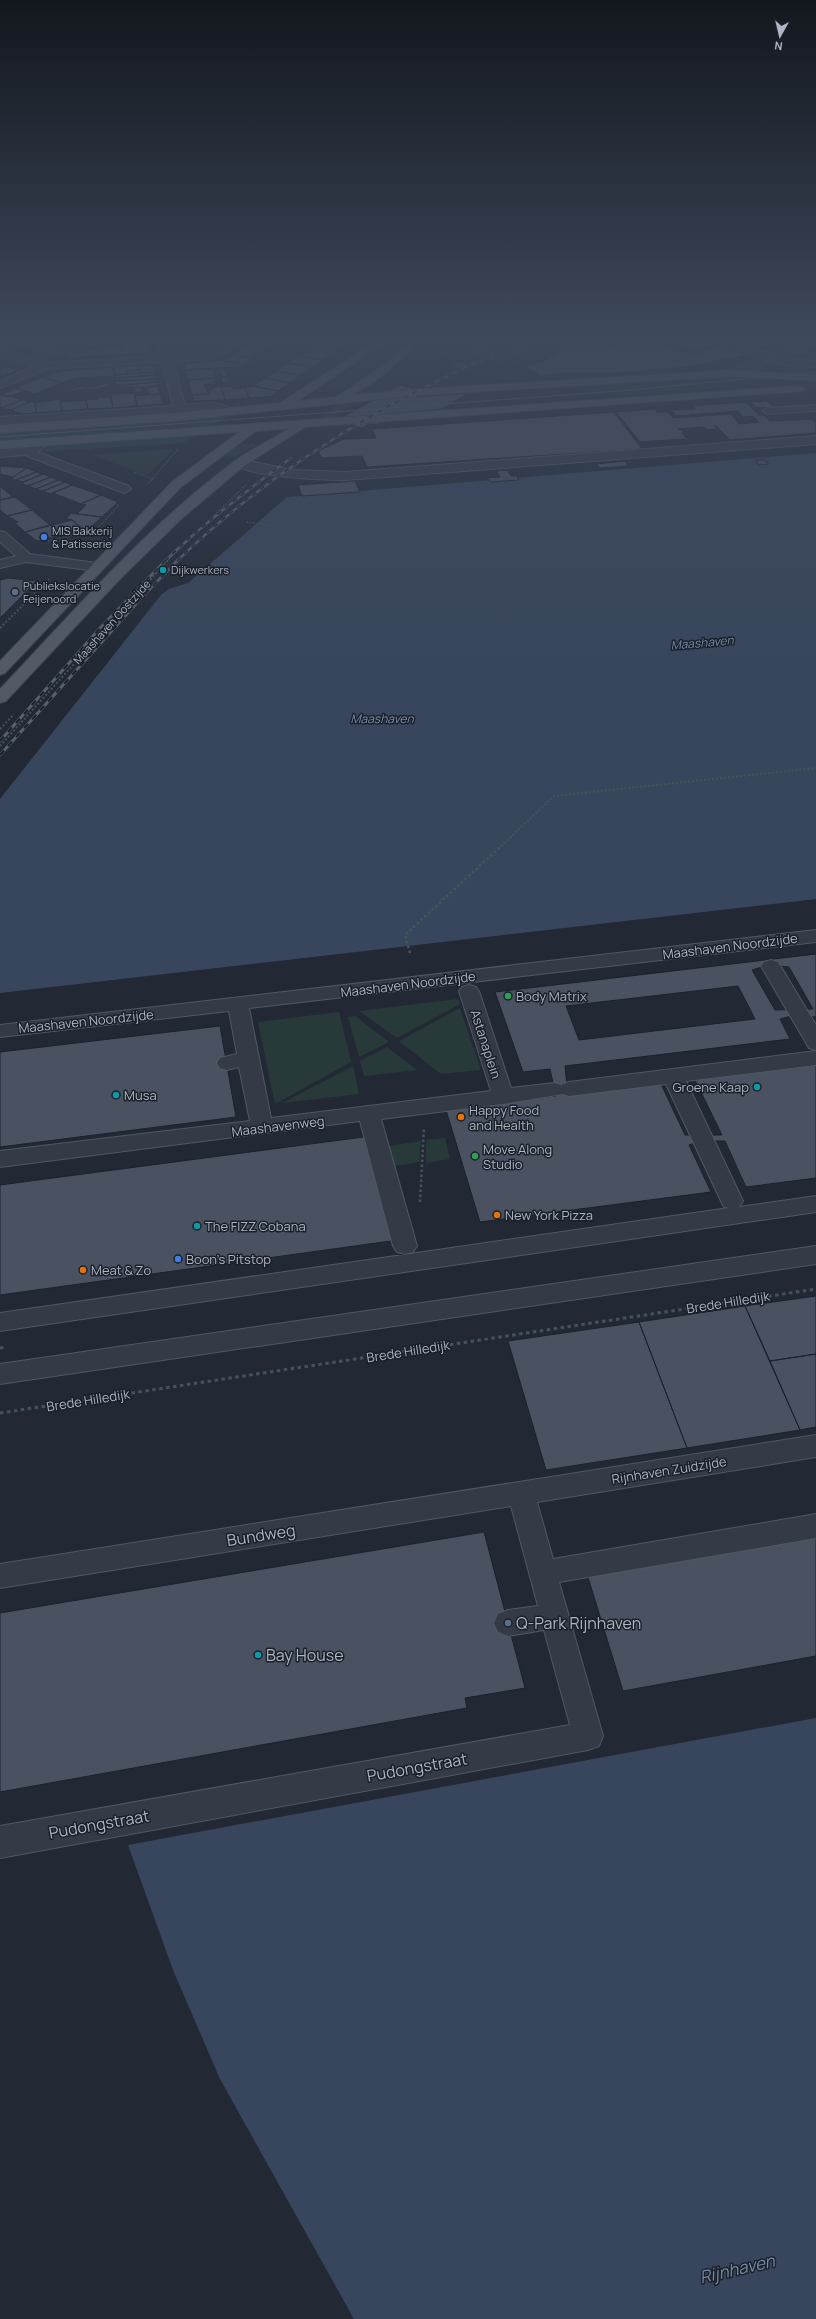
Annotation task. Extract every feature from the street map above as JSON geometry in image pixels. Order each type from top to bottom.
[{"type":"main road","points":[[0,670],[177,484],[226,447]]},
{"type":"main road","points":[[0,698],[143,547],[240,463],[266,447]]},
{"type":"street","points":[[0,453],[30,451],[38,447]]},
{"type":"street","points":[[240,463],[260,469],[299,475],[345,476],[722,447]]},
{"type":"street","points":[[30,451],[30,454],[125,495]]},
{"type":"street","points":[[0,535],[26,558]]},
{"type":"street","points":[[0,564],[26,558],[97,567]]},
{"type":"street","name":"Maashaven Noordzijde","points":[[0,1031],[816,936]]},
{"type":"street","points":[[769,961],[816,1043]]},
{"type":"street","name":"Astanaplein","points":[[469,991],[503,1096]]},
{"type":"street","points":[[238,1004],[262,1128]]},
{"type":"street","name":"Maashavenweg","points":[[0,1159],[262,1128],[503,1096],[816,1058]]},
{"type":"street","points":[[226,1062],[248,1059]]},
{"type":"street","points":[[673,1076],[732,1201]]},
{"type":"street","points":[[370,1114],[388,1190],[406,1246]]},
{"type":"street","points":[[0,1322],[816,1204]]},
{"type":"street","points":[[0,1374],[816,1255]]},
{"type":"street","name":"Rijnhaven Zuidzijde","points":[[521,1494],[816,1446]]},
{"type":"street","name":"Pudongstraat","points":[[0,1842],[588,1736],[521,1494]]},
{"type":"street","name":"Bundweg","points":[[0,1576],[521,1494]]},
{"type":"street","points":[[543,1573],[816,1526]]},
{"type":"street","points":[[508,1623],[555,1616]]},
{"type":"path","points":[[148,484],[180,447]]},
{"type":"path","name":"Maashaven Oostzijde","points":[[0,746],[96,638],[190,537],[260,469]]},
{"type":"path","points":[[43,542],[96,530],[125,495]]},
{"type":"path","points":[[247,522],[279,527]]},
{"type":"path","points":[[0,628],[66,562]]},
{"type":"path","points":[[410,953],[404,935],[554,796],[816,768]]},
{"type":"path","points":[[420,1209],[425,1107]]},
{"type":"path","name":"Brede Hilledijk","points":[[0,1413],[816,1289]]},
{"type":"shaded area","points":[[49,447],[116,447],[39,452]]},
{"type":"shaded area","points":[[233,447],[252,447],[236,457],[222,455]]},
{"type":"shaded area","points":[[174,449],[147,475],[92,455]]},
{"type":"shaded area","points":[[458,999],[460,1004],[397,1038],[359,1011]]},
{"type":"shaded area","points":[[460,1008],[481,1070],[441,1074],[399,1041]]},
{"type":"shaded area","points":[[339,1012],[351,1062],[275,1104],[258,1022]]},
{"type":"shaded area","points":[[355,1016],[389,1042],[359,1057],[348,1017]]},
{"type":"shaded area","points":[[387,1047],[417,1070],[364,1076],[360,1061]]},
{"type":"shaded area","points":[[353,1066],[359,1094],[282,1103]]},
{"type":"shaded area","points":[[445,1138],[450,1159],[426,1163],[426,1140]]},
{"type":"shaded area","points":[[421,1141],[419,1162],[394,1166],[389,1146]]},
{"type":"water","name":"Maashaven","points":[[816,453],[816,899],[0,993],[0,799],[161,595],[169,589],[188,583],[287,497]]},
{"type":"water","name":"Rijnhaven","points":[[816,1718],[816,2319],[354,2319],[220,2079],[173,1970],[128,1845]]},
{"type":"building","points":[[326,447],[641,447],[642,449],[367,467],[362,456],[324,458],[321,457],[318,451]]},
{"type":"building","points":[[755,460],[765,460],[769,464],[759,465]]},
{"type":"building","points":[[625,461],[628,466],[600,468],[596,464]]},
{"type":"building","points":[[0,466],[27,468],[13,477],[0,474]]},
{"type":"building","points":[[27,468],[36,472],[16,480],[11,478]]},
{"type":"building","points":[[507,470],[511,476],[517,476],[519,480],[490,482],[487,478],[500,477],[496,471]]},
{"type":"building","points":[[36,472],[43,474],[23,482],[16,480]]},
{"type":"building","points":[[43,474],[51,477],[28,486],[21,483]]},
{"type":"building","points":[[51,477],[58,480],[36,489],[28,486]]},
{"type":"building","points":[[58,480],[65,482],[43,491],[36,489]]},
{"type":"building","points":[[355,481],[360,492],[302,496],[298,485]]},
{"type":"building","points":[[65,482],[72,485],[50,494],[43,491]]},
{"type":"building","points":[[72,485],[101,495],[81,504],[53,493]]},
{"type":"building","points":[[0,486],[13,497],[0,500]]},
{"type":"building","points":[[101,495],[118,502],[102,517],[77,514],[86,505],[81,504]]},
{"type":"building","points":[[15,497],[32,510],[7,516],[0,510],[0,500]]},
{"type":"building","points":[[32,510],[50,525],[25,532],[15,523],[18,522],[7,516]]},
{"type":"building","points":[[71,513],[102,517],[91,527],[83,529],[71,519],[66,519]]},
{"type":"building","points":[[72,520],[83,529],[56,534],[58,536],[37,541],[25,532]]},
{"type":"building","points":[[8,578],[37,581],[0,618],[0,580]]},
{"type":"building","name":"Groene Kaap","points":[[816,954],[816,1017],[792,1016],[780,1019],[790,1039],[565,1066],[567,1086],[660,1082],[685,1135],[722,1135],[695,1080],[816,1065],[816,1178],[746,1187],[725,1141],[701,1141],[689,1145],[711,1192],[480,1222],[446,1110],[556,1096],[550,1069],[523,1072],[495,992]],"holes":[[[768,965],[789,967],[813,1009],[775,1010],[752,970]],[[738,986],[755,1019],[579,1040],[566,1006]]]},
{"type":"building","name":"Musa","points":[[220,1026],[236,1117],[0,1147],[0,1052]]},
{"type":"building","name":"The FIZZ Cobana","points":[[371,1136],[398,1240],[0,1295],[0,1185]]},
{"type":"building","points":[[816,1296],[816,1354],[770,1361],[745,1306]]},
{"type":"building","points":[[745,1306],[800,1430],[687,1448],[639,1322]]},
{"type":"building","points":[[639,1322],[687,1448],[546,1470],[508,1341]]},
{"type":"building","points":[[816,1354],[816,1427],[800,1430],[770,1361]]},
{"type":"building","name":"Bay House","points":[[484,1532],[525,1688],[465,1698],[467,1708],[0,1792],[0,1613]]},
{"type":"building","points":[[816,1535],[816,1656],[623,1691],[587,1574]]},
{"type":"railway","points":[[177,561],[216,525],[257,492],[321,447]]},
{"type":"railway","points":[[165,561],[226,507],[291,458]]},
{"type":"railway","points":[[0,741],[101,627],[165,561]]},
{"type":"railway","points":[[0,755],[145,594],[177,561]]},
{"type":"place","name":"MIS Bakkerij & Patisserie","points":[[44,537]]},
{"type":"place","name":"Dijkwerkers","points":[[163,570]]},
{"type":"place","name":"Publiekslocatie Feijenoord","points":[[15,592]]},
{"type":"place","name":"Body Matrix","points":[[508,996]]},
{"type":"place","name":"Groene Kaap","points":[[757,1087]]},
{"type":"place","name":"Musa","points":[[116,1095]]},
{"type":"place","name":"Happy Food and Health","points":[[461,1117]]},
{"type":"place","name":"Move Along Studio","points":[[475,1156]]},
{"type":"place","name":"New York Pizza","points":[[497,1215]]},
{"type":"place","name":"The FIZZ Cobana","points":[[197,1226]]},
{"type":"place","name":"Boon's Pitstop","points":[[178,1259]]},
{"type":"place","name":"Meat & Zo","points":[[83,1270]]},
{"type":"place","name":"Q-Park Rijnhaven","points":[[508,1623]]},
{"type":"place","name":"Bay House","points":[[258,1655]]}]
